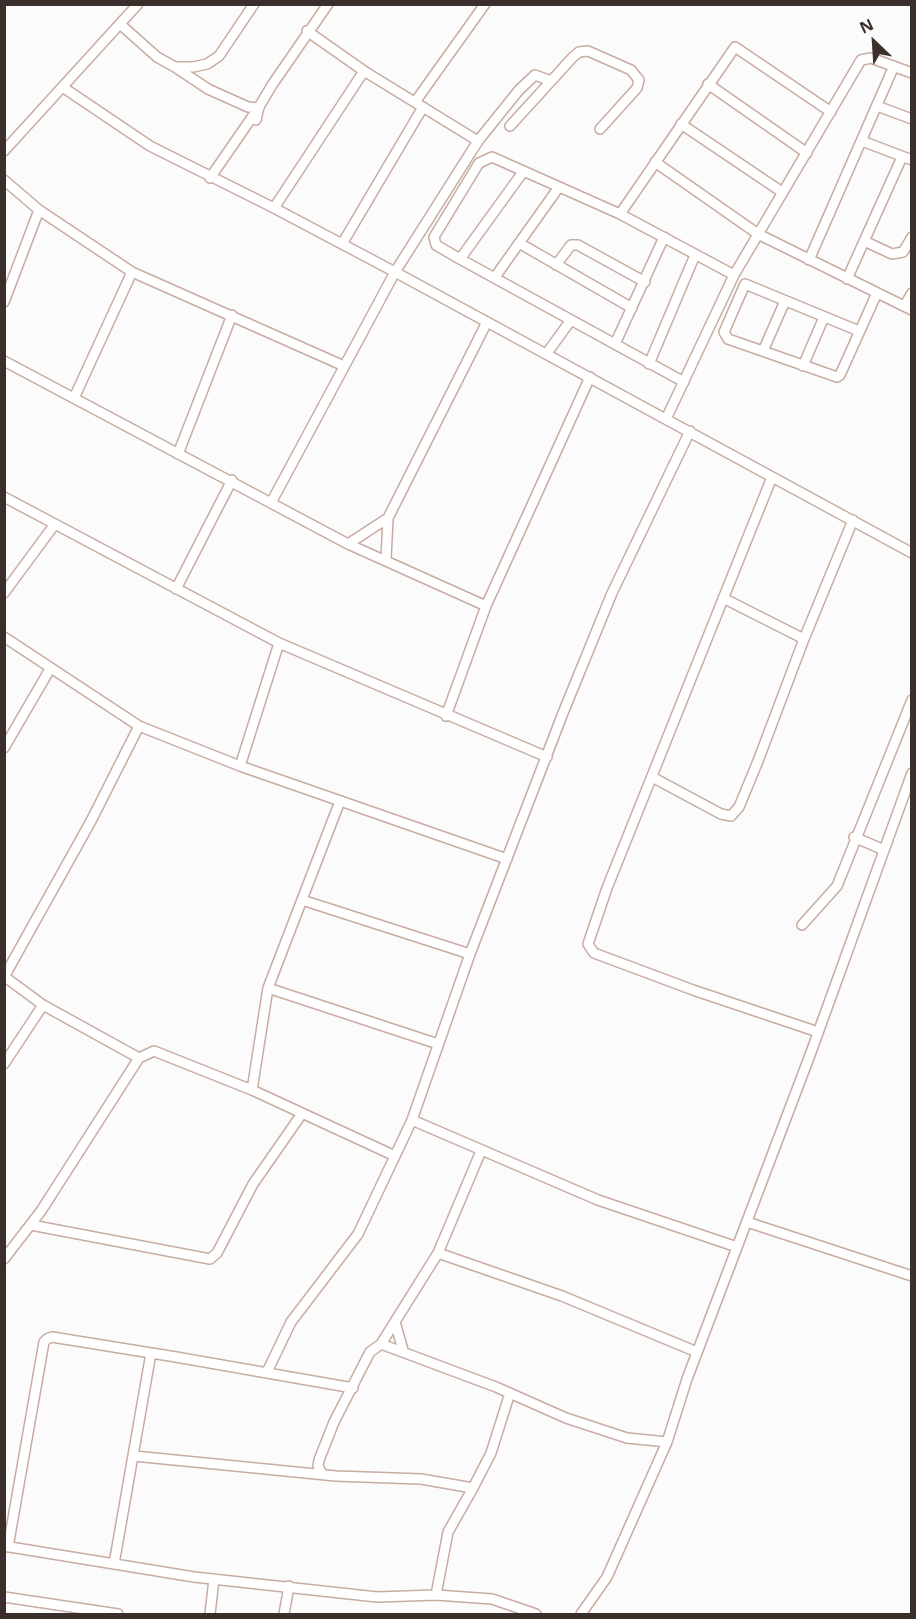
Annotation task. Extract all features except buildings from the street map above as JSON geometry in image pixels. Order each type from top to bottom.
[{"type":"street","points":[[4,151],[64,88],[138,4]]},
{"type":"street","points":[[175,67],[207,64],[219,56],[254,4]]},
{"type":"street","points":[[210,178],[328,4]]},
{"type":"street","points":[[342,244],[419,105],[485,4]]},
{"type":"street","points":[[120,24],[141,45],[208,89],[248,107],[259,108]]},
{"type":"street","points":[[308,31],[364,71],[478,141]]},
{"type":"street","points":[[620,214],[735,46],[831,112]]},
{"type":"street","points":[[510,126],[573,57],[579,52],[588,51],[636,74],[639,80],[637,88],[600,129]]},
{"type":"street","points":[[666,418],[734,274],[862,59],[871,58],[912,73]]},
{"type":"street","points":[[809,260],[894,66]]},
{"type":"street","points":[[274,208],[364,71]]},
{"type":"street","points":[[272,501],[395,273],[478,141],[532,76],[538,75],[551,81]]},
{"type":"street","points":[[708,84],[807,153]]},
{"type":"street","points":[[64,88],[139,140],[210,178],[274,208],[547,353],[912,553]]},
{"type":"street","points":[[877,106],[912,119]]},
{"type":"street","points":[[256,120],[259,108]]},
{"type":"street","points":[[681,124],[782,192]]},
{"type":"street","points":[[862,141],[912,160]]},
{"type":"street","points":[[684,382],[460,259],[436,245],[434,237],[479,163],[492,157],[620,214],[734,274]]},
{"type":"street","points":[[847,279],[902,157]]},
{"type":"street","points":[[655,162],[758,234],[809,260],[908,307],[912,293]]},
{"type":"street","points":[[460,259],[524,171]]},
{"type":"street","points":[[4,180],[39,210],[132,272],[344,366]]},
{"type":"street","points":[[495,277],[559,187]]},
{"type":"street","points":[[4,302],[39,210]]},
{"type":"street","points":[[615,344],[664,237]]},
{"type":"street","points":[[864,241],[887,253],[898,254],[908,247],[912,237]]},
{"type":"street","points":[[519,243],[632,308]]},
{"type":"street","points":[[556,265],[572,245],[578,245],[645,282]]},
{"type":"street","points":[[649,364],[695,255]]},
{"type":"street","points":[[74,398],[132,272]]},
{"type":"street","points":[[859,331],[745,284],[724,332],[725,336],[763,351],[837,376],[859,331],[877,293]]},
{"type":"street","points":[[763,351],[785,301]]},
{"type":"street","points":[[178,454],[232,315]]},
{"type":"street","points":[[802,366],[824,317]]},
{"type":"street","points":[[547,353],[571,320]]},
{"type":"street","points":[[386,559],[388,518],[487,322]]},
{"type":"street","points":[[4,361],[178,454],[272,501],[348,544],[386,559],[486,606]]},
{"type":"street","points":[[446,716],[486,606],[590,377]]},
{"type":"street","points":[[267,1372],[291,1322],[358,1234],[412,1120],[470,954],[612,594],[690,431]]},
{"type":"street","points":[[772,477],[590,933],[590,949],[693,990],[818,1032]]},
{"type":"street","points":[[176,589],[232,480]]},
{"type":"street","points":[[4,497],[279,644],[547,757]]},
{"type":"street","points":[[348,544],[388,518]]},
{"type":"street","points":[[652,777],[721,814],[731,816],[739,807],[853,520]]},
{"type":"street","points":[[4,593],[55,524]]},
{"type":"street","points":[[723,598],[804,639]]},
{"type":"street","points":[[4,638],[139,726],[240,765],[507,859]]},
{"type":"street","points":[[240,765],[279,644]]},
{"type":"street","points":[[4,748],[50,669]]},
{"type":"street","points":[[802,926],[837,886],[852,852],[854,837],[912,700]]},
{"type":"street","points":[[139,726],[91,821],[5,977],[43,1005],[139,1058]]},
{"type":"street","points":[[581,1614],[606,1577],[667,1442],[697,1352],[818,1032],[912,773]]},
{"type":"street","points":[[252,1090],[268,988],[340,801]]},
{"type":"street","points":[[854,837],[884,850]]},
{"type":"street","points":[[302,900],[470,954]]},
{"type":"street","points":[[268,988],[438,1044]]},
{"type":"street","points":[[4,1064],[43,1005]]},
{"type":"street","points":[[4,1258],[31,1225],[139,1058],[154,1051],[252,1090],[301,1115],[395,1156]]},
{"type":"street","points":[[31,1225],[210,1259],[217,1253],[253,1185],[301,1115]]},
{"type":"street","points":[[412,1120],[598,1200],[737,1247]]},
{"type":"street","points":[[322,1474],[318,1466],[319,1460],[334,1422],[370,1352],[381,1344],[438,1253],[481,1151]]},
{"type":"street","points":[[747,1222],[912,1276]]},
{"type":"street","points":[[438,1253],[562,1296],[697,1352]]},
{"type":"street","points":[[395,1322],[403,1350]]},
{"type":"street","points":[[352,1388],[52,1337],[44,1342],[6,1546],[214,1579],[377,1597],[436,1595],[492,1599],[536,1614]]},
{"type":"street","points":[[381,1344],[403,1350],[566,1418],[627,1438],[667,1442]]},
{"type":"street","points":[[114,1564],[151,1353]]},
{"type":"street","points":[[436,1595],[448,1532],[490,1453],[510,1393]]},
{"type":"street","points":[[134,1456],[322,1474],[421,1479],[473,1488]]},
{"type":"street","points":[[210,1614],[214,1579]]},
{"type":"street","points":[[284,1614],[289,1586]]},
{"type":"street","points":[[4,1597],[71,1611],[118,1614]]}]
